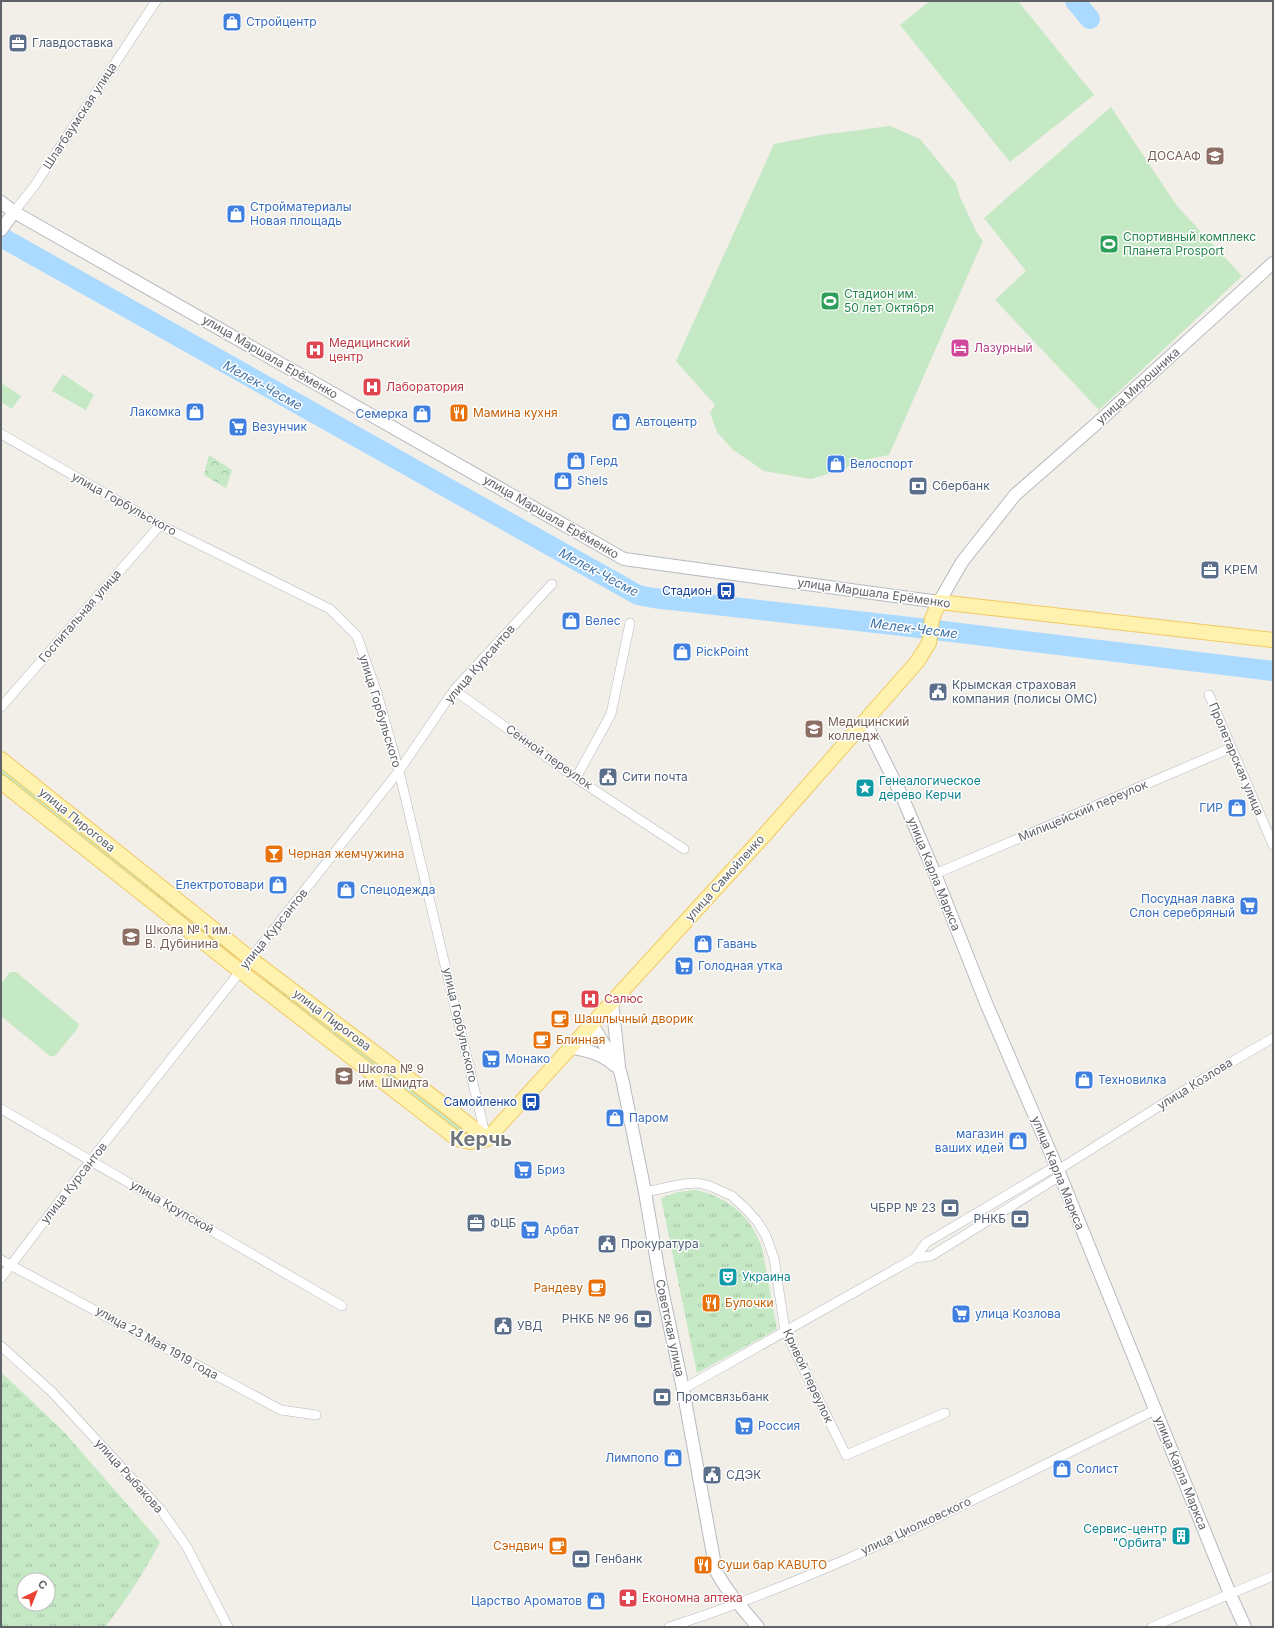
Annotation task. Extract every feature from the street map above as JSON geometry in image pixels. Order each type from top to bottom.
[{"type":"main road","name":"улица Маршала Ерёменко","points":[[1,202],[8,221],[624,559],[940,602],[1273,640]]},
{"type":"main road","name":"улица Мирошника","points":[[940,602],[962,562],[1003,508],[1015,495],[1096,424],[1273,262]]},
{"type":"main road","name":"улица Самойленко","points":[[487,1140],[569,1047],[592,1024],[865,722],[917,662],[929,643],[932,618],[940,602]]},
{"type":"main road","name":"улица Карла Маркса","points":[[865,722],[898,788],[935,874],[986,1002],[1058,1171],[1230,1594],[1245,1627]]},
{"type":"main road","name":"улица Пирогова","points":[[1,759],[251,959],[449,1109],[487,1140]]},
{"type":"main road","name":"улица Пирогова","points":[[1,782],[240,972],[457,1139],[470,1142],[487,1140]]},
{"type":"main road","points":[[612,1002],[620,1071]]},
{"type":"main road","name":"Советская улица","points":[[592,1024],[620,1071],[645,1192],[660,1280],[683,1389],[716,1571],[723,1584],[758,1627]]},
{"type":"main road","points":[[569,1047],[584,1049],[599,1054],[620,1071]]},
{"type":"street","name":"Шлагбаумская улица","points":[[8,221],[35,185],[156,1]]},
{"type":"street","name":"улица Горбульского","points":[[1,434],[160,525],[330,609],[356,636],[377,693],[399,771],[487,1140]]},
{"type":"street","name":"Госпитальная улица","points":[[1,707],[160,525]]},
{"type":"street","name":"улица Курсантов","points":[[1,1278],[91,1160],[399,771],[454,690],[552,584]]},
{"type":"street","points":[[576,778],[611,714],[630,623]]},
{"type":"street","name":"Сенной переулок","points":[[454,690],[576,778],[684,849]]},
{"type":"street","name":"Пролетарская улица","points":[[1209,695],[1273,845]]},
{"type":"street","name":"Милицейский переулок","points":[[935,874],[1231,748]]},
{"type":"street","name":"улица Козлова","points":[[683,1389],[915,1258],[931,1256],[1058,1171],[1204,1078],[1273,1038]]},
{"type":"street","name":"улица Крупской","points":[[1,1109],[342,1306]]},
{"type":"street","name":"улица Козлова","points":[[915,1258],[926,1243],[1058,1171]]},
{"type":"street","name":"Кривой переулок","points":[[645,1192],[666,1187],[698,1183],[710,1186],[722,1190],[732,1196],[757,1221],[766,1236],[774,1258],[785,1331],[846,1455],[945,1413]]},
{"type":"street","name":"улица 23 Мая 1919 года","points":[[1,1260],[12,1264],[280,1410],[316,1414]]},
{"type":"street","name":"улица Рыбакова","points":[[1,1346],[52,1392],[161,1510],[187,1547],[228,1627]]},
{"type":"street","name":"улица Циолковского","points":[[670,1627],[698,1623],[738,1604],[892,1539],[1155,1410]]},
{"type":"street","points":[[1152,1627],[1273,1576]]},
{"type":"green space","points":[[930,1],[1018,1],[1094,95],[1010,162],[900,25]]},
{"type":"green space","name":"Спортивный комплекс Планета Prosport","points":[[1111,107],[1177,206],[1242,276],[1099,410],[995,300],[1026,271],[984,218]]},
{"type":"green space","name":"Стадион им. 50 лет Октября","points":[[890,126],[920,139],[956,183],[960,197],[977,233],[983,241],[889,455],[859,461],[844,469],[811,479],[764,471],[732,449],[717,432],[710,413],[715,405],[676,361],[774,144],[821,135]]},
{"type":"green space","points":[[63,374],[94,395],[86,410],[52,391]]},
{"type":"green space","points":[[1,383],[21,396],[12,409],[1,402]]},
{"type":"green space","points":[[209,455],[232,470],[226,488],[204,475]]},
{"type":"green space","points":[[1,757],[237,957],[231,956],[1,774]]},
{"type":"green space","points":[[10,972],[16,972],[79,1024],[77,1029],[55,1056],[50,1056],[1,1016],[1,984]]},
{"type":"green space","points":[[263,975],[475,1135],[464,1137],[269,984],[264,979]]},
{"type":"green space","points":[[696,1190],[708,1193],[728,1203],[745,1218],[752,1227],[762,1248],[777,1329],[697,1373],[661,1198],[678,1192]]},
{"type":"green space","points":[[1,1372],[65,1433],[160,1542],[148,1565],[105,1627],[1,1627]]},
{"type":"waterway","points":[[1075,1],[1090,19]]},
{"type":"waterway","name":"Мелек-Чесме","points":[[1,237],[638,595],[1273,671]]},
{"type":"place","name":"Стройцентр","points":[[232,22]]},
{"type":"place","name":"Главдоставка","points":[[18,43]]},
{"type":"place","name":"ДОСААФ","points":[[1215,156]]},
{"type":"place","name":"Стройматериалы Новая площадь","points":[[236,214]]},
{"type":"place","name":"Спортивный комплекс Планета Prosport","points":[[1109,244]]},
{"type":"place","name":"Стадион им. 50 лет Октября","points":[[830,301]]},
{"type":"place","name":"Лазурный","points":[[960,348]]},
{"type":"place","name":"Медицинский центр","points":[[315,350]]},
{"type":"place","name":"Лаборатория","points":[[372,387]]},
{"type":"place","name":"Лакомка","points":[[195,412]]},
{"type":"place","name":"Мамина кухня","points":[[459,413]]},
{"type":"place","name":"Семерка","points":[[422,414]]},
{"type":"place","name":"Автоцентр","points":[[621,422]]},
{"type":"place","name":"Везунчик","points":[[238,427]]},
{"type":"place","name":"Герд","points":[[576,461]]},
{"type":"place","name":"Велоспорт","points":[[836,464]]},
{"type":"place","name":"Shels","points":[[563,481]]},
{"type":"place","name":"Сбербанк","points":[[918,486]]},
{"type":"place","name":"КРЕМ","points":[[1210,570]]},
{"type":"place","name":"Стадион","points":[[726,591]]},
{"type":"place","name":"Велес","points":[[571,621]]},
{"type":"place","name":"PickPoint","points":[[682,652]]},
{"type":"place","name":"Крымская страховая компания (полисы ОМС)","points":[[938,692]]},
{"type":"place","name":"Медицинский колледж","points":[[814,729]]},
{"type":"place","name":"Сити почта","points":[[608,777]]},
{"type":"place","name":"Генеалогическое дерево Керчи","points":[[865,788]]},
{"type":"place","name":"ГИР","points":[[1237,808]]},
{"type":"place","name":"Черная жемчужина","points":[[274,854]]},
{"type":"place","name":"Електротовари","points":[[278,885]]},
{"type":"place","name":"Спецодежда","points":[[346,890]]},
{"type":"place","name":"Посудная лавка Слон серебряный","points":[[1249,906]]},
{"type":"place","name":"Школа № 1 им. В. Дубинина","points":[[131,937]]},
{"type":"place","name":"Гавань","points":[[703,944]]},
{"type":"place","name":"Голодная утка","points":[[684,966]]},
{"type":"place","name":"Салюс","points":[[590,999]]},
{"type":"place","name":"Шашлычный дворик","points":[[560,1019]]},
{"type":"place","name":"Блинная","points":[[542,1040]]},
{"type":"place","name":"Монако","points":[[491,1059]]},
{"type":"place","name":"Школа № 9 им. Шмидта","points":[[344,1076]]},
{"type":"place","name":"Техновилка","points":[[1084,1080]]},
{"type":"place","name":"Самойленко","points":[[531,1102]]},
{"type":"place","name":"Паром","points":[[615,1118]]},
{"type":"place","name":"магазин ваших идей","points":[[1018,1141]]},
{"type":"place","name":"Бриз","points":[[523,1170]]},
{"type":"place","name":"ЧБРР № 23","points":[[950,1208]]},
{"type":"place","name":"РНКБ","points":[[1020,1219]]},
{"type":"place","name":"ФЦБ","points":[[476,1223]]},
{"type":"place","name":"Арбат","points":[[530,1230]]},
{"type":"place","name":"Прокуратура","points":[[607,1244]]},
{"type":"place","name":"Украина","points":[[728,1277]]},
{"type":"place","name":"Рандеву","points":[[597,1288]]},
{"type":"place","name":"Булочки","points":[[711,1303]]},
{"type":"place","name":"улица Козлова","points":[[961,1314]]},
{"type":"place","name":"РНКБ № 96","points":[[643,1319]]},
{"type":"place","name":"УВД","points":[[503,1326]]},
{"type":"place","name":"Промсвязьбанк","points":[[662,1397]]},
{"type":"place","name":"Россия","points":[[744,1426]]},
{"type":"place","name":"Лимпопо","points":[[673,1458]]},
{"type":"place","name":"Солист","points":[[1062,1469]]},
{"type":"place","name":"СДЭК","points":[[712,1475]]},
{"type":"place","name":"Сервис-центр \"Орбита\"","points":[[1181,1536]]},
{"type":"place","name":"Сэндвич","points":[[558,1546]]},
{"type":"place","name":"Генбанк","points":[[581,1559]]},
{"type":"place","name":"Суши бар KABUTO","points":[[703,1565]]},
{"type":"place","name":"Економна аптека","points":[[628,1598]]},
{"type":"place","name":"Царство Ароматов","points":[[596,1601]]},
{"type":"district","name":"Керчь","points":[[481,1139]]}]
